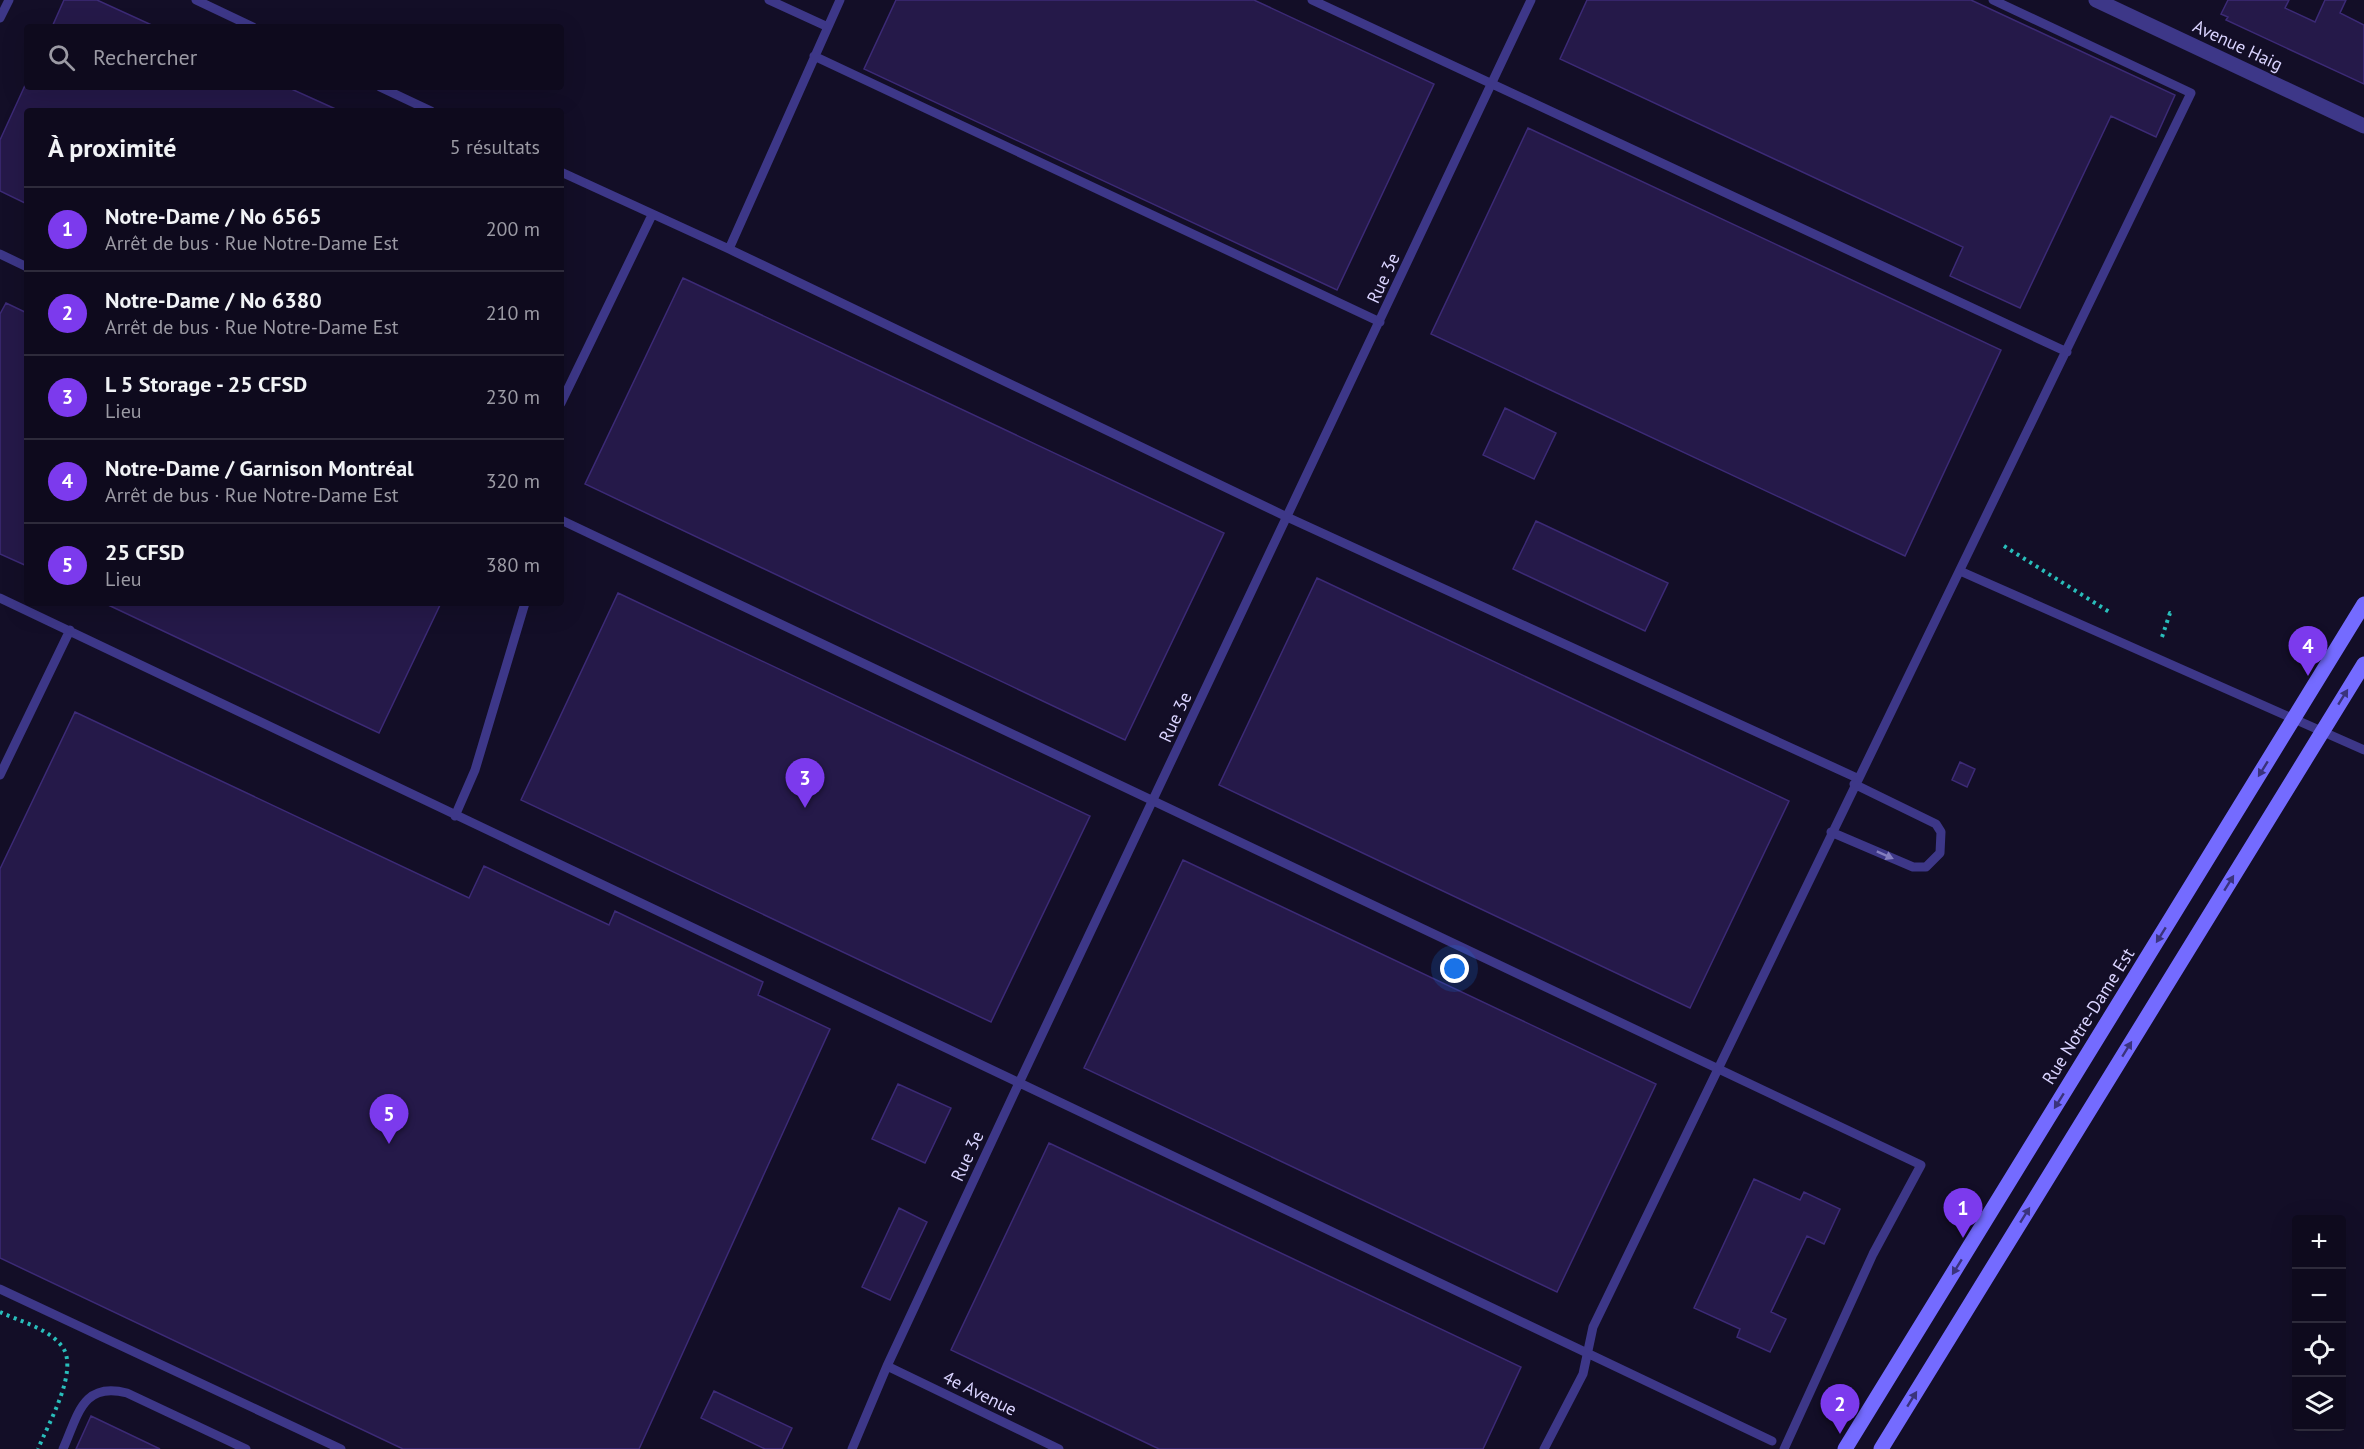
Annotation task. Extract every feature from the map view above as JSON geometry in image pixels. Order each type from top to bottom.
[{"type":"main road","name":"Rue Notre-Dame Est","points":[[1845,1449],[2364,604]]},
{"type":"main road","points":[[1881,1449],[2364,664]]},
{"type":"street","name":"Avenue Haig","points":[[2096,0],[2364,126]]},
{"type":"lane","points":[[0,18],[9,0]]},
{"type":"lane","points":[[196,0],[247,24]]},
{"type":"lane","points":[[769,0],[828,27]]},
{"type":"lane","points":[[729,249],[840,0]]},
{"type":"lane","points":[[1312,0],[2067,352]]},
{"type":"lane","name":"Rue 3e","points":[[852,1449],[887,1366],[1019,1083],[1531,0]]},
{"type":"lane","points":[[1544,1449],[1583,1374],[1593,1327],[2191,93],[1994,0]]},
{"type":"lane","points":[[814,56],[1380,322]]},
{"type":"lane","points":[[386,90],[425,108]]},
{"type":"lane","points":[[564,173],[729,249],[1287,518],[1856,781],[1936,824],[1941,832],[1940,852],[1926,867],[1913,867],[1831,832]]},
{"type":"lane","points":[[564,397],[652,215]]},
{"type":"lane","points":[[0,255],[24,266]]},
{"type":"lane","points":[[564,521],[1921,1165],[1873,1254],[1784,1449]]},
{"type":"lane","points":[[1960,571],[2364,750]]},
{"type":"lane","points":[[0,598],[1772,1441]]},
{"type":"lane","points":[[455,816],[474,770],[524,606]]},
{"type":"lane","points":[[0,775],[70,630]]},
{"type":"lane","points":[[0,1289],[341,1449]]},
{"type":"lane","name":"4e Avenue","points":[[887,1366],[1059,1449]]},
{"type":"lane","points":[[63,1449],[89,1396],[100,1390],[112,1389],[127,1393],[246,1449]]},
{"type":"path","points":[[2004,546],[2111,613]]},
{"type":"path","points":[[2162,637],[2170,613],[2172,614]]},
{"type":"path","points":[[0,1312],[55,1339],[67,1354],[68,1375],[38,1449]]},
{"type":"building","points":[[64,0],[97,0],[149,24],[53,24]]},
{"type":"building","points":[[896,0],[1254,0],[1434,84],[1337,290],[864,69]]},
{"type":"building","points":[[1587,0],[1971,0],[2175,95],[2156,137],[2111,116],[2020,308],[1950,276],[1963,247],[1560,59]]},
{"type":"building","points":[[2228,0],[2289,0],[2285,8],[2315,22],[2325,0],[2346,0],[2340,13],[2364,25],[2364,84],[2226,20],[2228,17],[2221,14]]},
{"type":"building","points":[[24,88],[24,90],[294,90],[333,108],[24,108],[24,203],[0,191],[0,140]]},
{"type":"building","points":[[1528,128],[2001,350],[1905,556],[1431,334]]},
{"type":"building","points":[[683,278],[1224,533],[1125,740],[585,484]]},
{"type":"building","points":[[6,303],[24,312],[24,565],[0,554],[0,314]]},
{"type":"building","points":[[1505,408],[1556,433],[1534,479],[1483,455]]},
{"type":"building","points":[[1536,521],[1668,583],[1645,631],[1513,569]]},
{"type":"building","points":[[1317,578],[1789,801],[1690,1008],[1219,785]]},
{"type":"building","points":[[618,593],[1090,816],[991,1022],[521,800]]},
{"type":"building","points":[[110,606],[440,606],[379,733]]},
{"type":"building","points":[[75,712],[469,898],[484,866],[609,925],[615,911],[763,982],[758,995],[830,1029],[639,1449],[403,1449],[0,1258],[0,869]]},
{"type":"building","points":[[1960,762],[1975,769],[1967,787],[1952,780]]},
{"type":"building","points":[[1183,860],[1656,1084],[1557,1292],[1084,1068]]},
{"type":"building","points":[[898,1084],[951,1108],[925,1163],[872,1139]]},
{"type":"building","points":[[1049,1143],[1521,1367],[1483,1449],[1159,1449],[951,1350]]},
{"type":"building","points":[[1754,1179],[1800,1200],[1804,1192],[1840,1209],[1824,1244],[1807,1236],[1771,1312],[1786,1319],[1770,1352],[1737,1337],[1740,1329],[1694,1308]]},
{"type":"building","points":[[899,1208],[927,1222],[890,1300],[862,1287]]},
{"type":"building","points":[[714,1391],[792,1428],[782,1449],[765,1449],[701,1418]]},
{"type":"building","points":[[91,1416],[160,1449],[76,1449]]},
{"type":"place","name":"Notre-Dame / Garnison Montréal","points":[[2308,676]]},
{"type":"place","name":"L 5 Storage - 25 CFSD","points":[[805,808]]},
{"type":"place","name":"25 CFSD","points":[[389,1144]]},
{"type":"place","name":"Notre-Dame / No 6565","points":[[1963,1238]]},
{"type":"place","name":"Notre-Dame / No 6380","points":[[1840,1434]]}]
